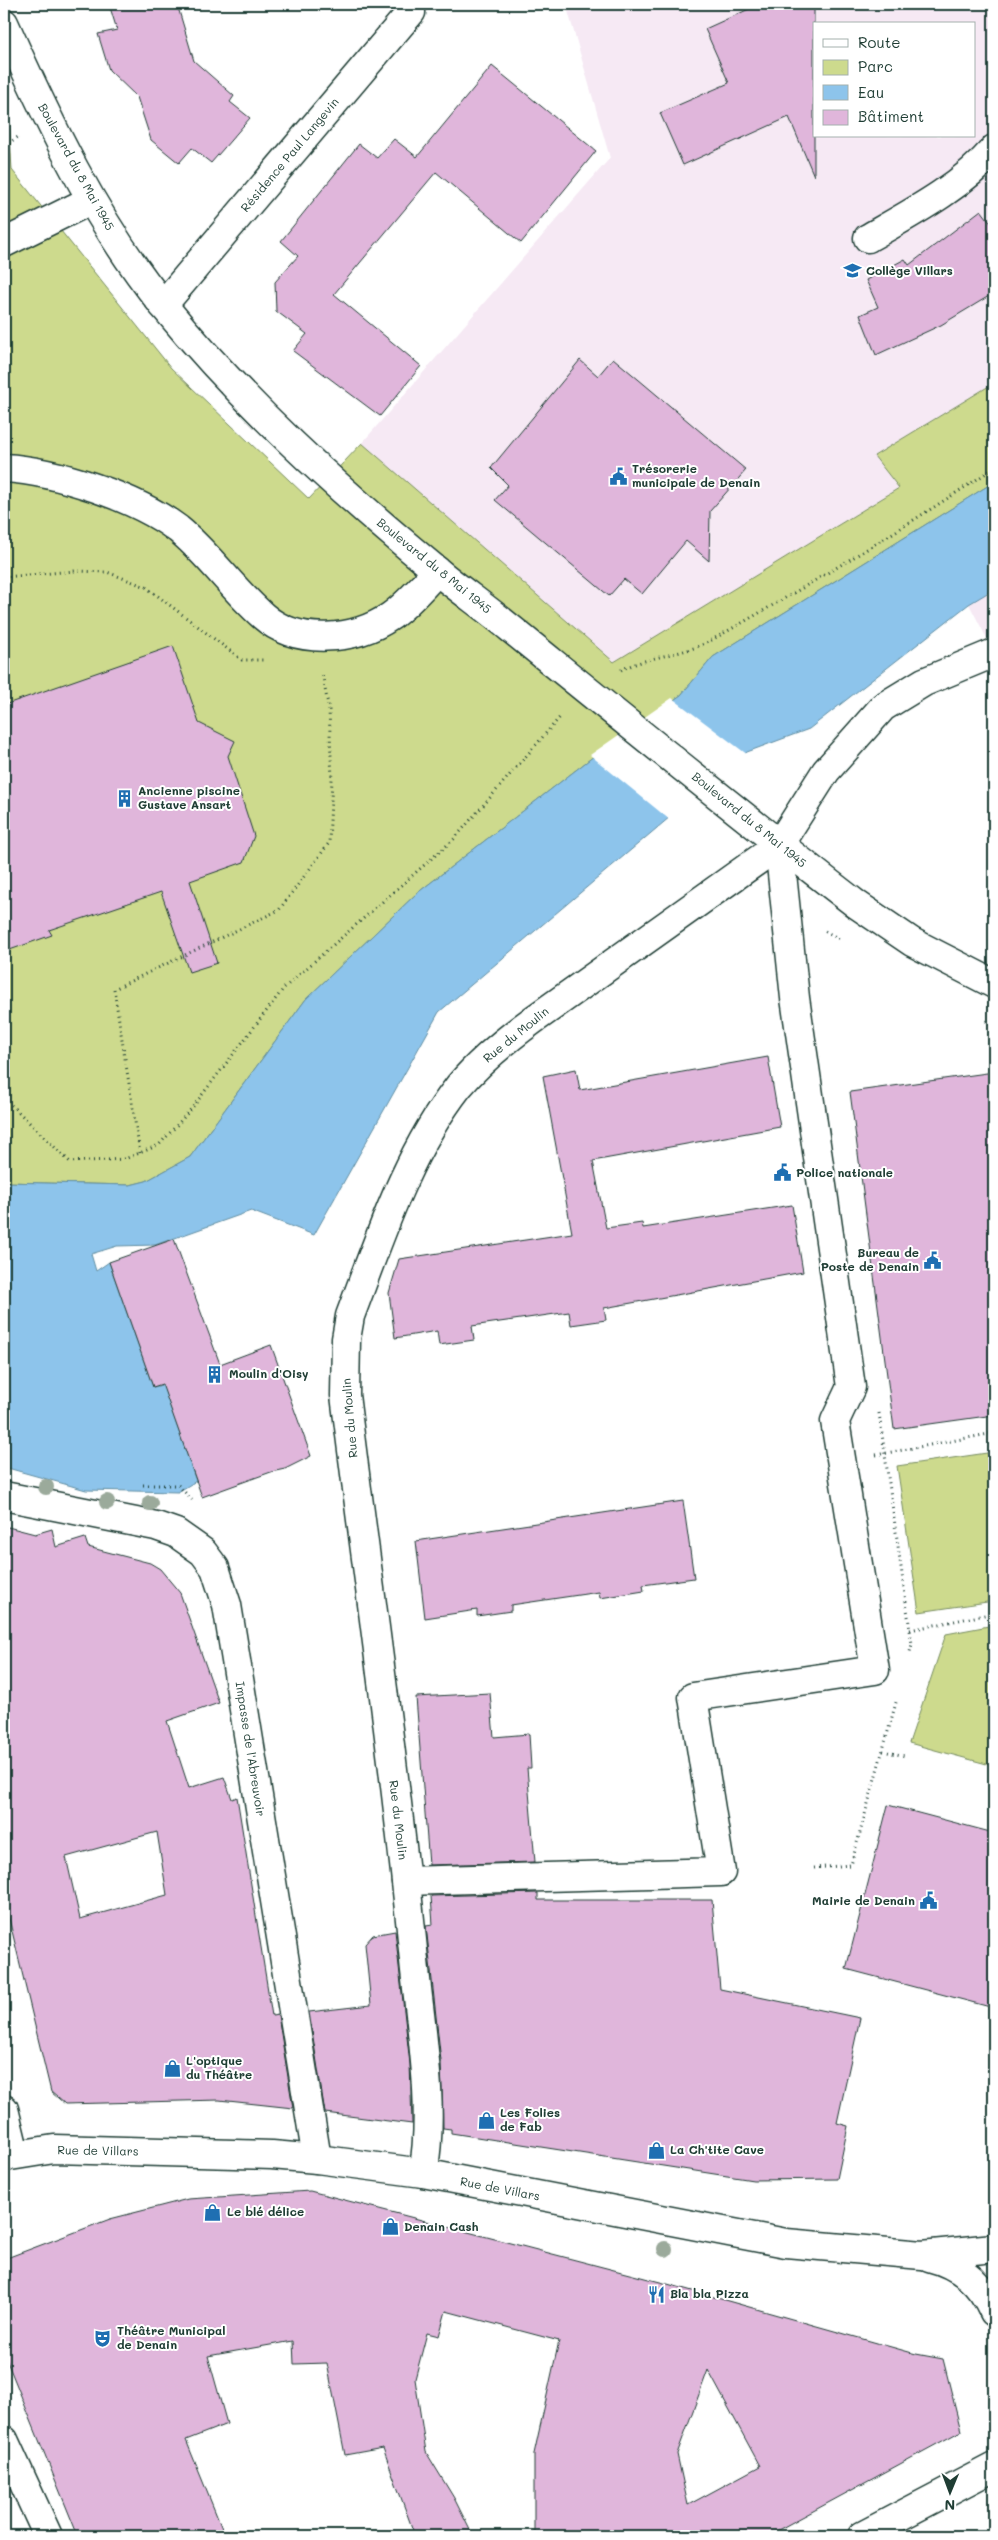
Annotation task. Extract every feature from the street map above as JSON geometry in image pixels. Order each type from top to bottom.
[{"type":"street","name":"Résidence Paul Langevin","points":[[163,305],[411,12],[409,4]]},
{"type":"street","name":"Boulevard du 8 Mai 1945","points":[[4,23],[49,120],[91,200],[116,240],[163,305],[231,380],[292,443],[438,571],[780,845],[885,926],[944,960],[994,984]]},
{"type":"street","points":[[868,238],[906,217],[971,172],[994,149]]},
{"type":"street","points":[[4,243],[91,200]]},
{"type":"street","points":[[4,468],[44,474],[115,495],[176,528],[203,550],[262,615],[278,627],[316,636],[337,636],[375,626],[392,615],[438,571]]},
{"type":"street","points":[[406,1881],[721,1872],[694,1697],[875,1670],[835,1421],[851,1387],[795,998],[780,845],[826,771],[883,707],[924,682],[994,653]]},
{"type":"street","name":"Rue du Moulin","points":[[423,2173],[427,2150],[428,2110],[406,1881],[345,1395],[346,1340],[350,1316],[382,1232],[420,1145],[460,1085],[508,1038],[780,845]]},
{"type":"street","name":"Impasse de l'Abreuvoir","points":[[4,1496],[156,1526],[192,1542],[215,1568],[227,1605],[317,2159]]},
{"type":"street","points":[[4,2109],[9,2155]]},
{"type":"street","name":"Rue de Villars","points":[[9,2155],[54,2149],[262,2155],[317,2159],[423,2173],[761,2239],[822,2247],[922,2256],[994,2248]]},
{"type":"street","points":[[922,2256],[950,2262],[961,2270],[985,2294],[994,2312]]},
{"type":"street","points":[[4,2440],[48,2536]]},
{"type":"street","points":[[862,2536],[994,2467]]},
{"type":"path","points":[[4,1098],[70,1162],[125,1159],[159,1145],[192,1108],[284,988],[454,839],[530,750],[586,689],[634,663],[705,643],[924,515],[994,468]]},
{"type":"path","points":[[4,577],[74,571],[107,572],[146,587],[242,660],[271,660]]},
{"type":"path","points":[[140,1153],[114,989],[279,910],[329,843],[332,778],[328,710],[316,636]]},
{"type":"path","points":[[841,1461],[994,1433]]},
{"type":"path","points":[[910,1630],[994,1613]]},
{"type":"path","points":[[883,1751],[905,1756]]},
{"type":"shaded area","points":[[566,4],[994,4],[994,383],[874,456],[899,488],[614,662],[362,443],[610,158]]},
{"type":"shaded area","points":[[994,589],[994,652],[969,604]]},
{"type":"green space","points":[[4,108],[9,119],[12,170],[171,368],[309,499],[362,443],[614,662],[899,488],[874,456],[994,383],[994,482],[713,657],[681,695],[594,756],[416,894],[306,999],[190,1157],[146,1181],[130,1185],[4,1182]]},
{"type":"green space","points":[[994,1452],[994,1601],[919,1612],[897,1466]]},
{"type":"green space","points":[[994,1625],[994,1766],[909,1743],[946,1634]]},
{"type":"water","points":[[994,482],[994,589],[969,604],[809,729],[747,752],[439,1012],[314,1235],[251,1211],[155,1245],[117,1246],[91,1254],[96,1271],[109,1262],[153,1387],[163,1385],[196,1481],[178,1492],[86,1490],[4,1467],[4,1182],[130,1185],[146,1181],[190,1157],[306,999],[416,894],[594,756],[681,695],[713,657]]},
{"type":"pier","points":[[672,698],[748,755],[670,820],[590,755]]},
{"type":"building","points":[[109,4],[177,4],[194,61],[234,96],[230,102],[250,118],[211,163],[192,148],[179,163],[151,140],[137,97],[109,70],[98,34],[117,30]]},
{"type":"building","points":[[760,4],[814,4],[814,176],[789,117],[683,165],[660,113],[729,83],[705,29]]},
{"type":"building","points":[[492,66],[596,151],[521,243],[436,172],[334,294],[421,366],[380,416],[293,351],[307,334],[276,311],[275,282],[298,256],[281,241],[359,144],[377,158],[394,139],[417,157]]},
{"type":"building","points":[[981,210],[994,227],[994,293],[941,325],[876,355],[860,315],[878,307],[866,280],[905,259],[909,265]]},
{"type":"building","points":[[613,358],[746,470],[710,511],[709,561],[686,541],[642,594],[624,579],[609,596],[495,500],[508,485],[491,468],[580,360],[598,376]]},
{"type":"building","name":"Ancienne piscine Gustave Ansart","points":[[173,646],[199,723],[235,741],[228,756],[254,836],[244,862],[190,881],[217,963],[189,972],[161,892],[49,930],[52,935],[4,952],[4,705]]},
{"type":"building","points":[[768,1057],[780,1127],[593,1161],[606,1228],[642,1223],[643,1228],[792,1205],[803,1272],[604,1308],[606,1320],[571,1325],[569,1312],[472,1326],[474,1340],[439,1345],[437,1331],[395,1338],[389,1293],[399,1259],[572,1233],[543,1076],[576,1069],[580,1090]]},
{"type":"building","name":"Bureau de Poste de Denain","points":[[994,1072],[994,1415],[894,1429],[850,1092]]},
{"type":"building","name":"Moulin d'Oisy","points":[[174,1239],[220,1364],[271,1345],[311,1456],[285,1469],[271,1472],[202,1497],[162,1384],[153,1387],[109,1262]]},
{"type":"building","points":[[683,1501],[694,1578],[643,1585],[644,1591],[600,1598],[599,1592],[511,1605],[511,1611],[477,1616],[477,1610],[425,1618],[416,1541]]},
{"type":"building","points":[[4,1526],[35,1534],[52,1529],[56,1547],[85,1538],[88,1547],[150,1563],[160,1569],[180,1593],[219,1703],[167,1721],[189,1788],[224,1777],[232,1799],[237,1797],[272,2016],[278,2015],[293,2108],[219,2100],[65,2104],[51,2092],[4,1898]],"holes":[[[157,1832],[167,1895],[80,1919],[66,1857]]]},
{"type":"building","points":[[490,1693],[494,1737],[529,1734],[531,1768],[527,1768],[535,1862],[429,1865],[416,1697]]},
{"type":"building","name":"Mairie de Denain","points":[[888,1805],[994,1833],[994,2008],[846,1969]]},
{"type":"building","points":[[538,1893],[538,1900],[712,1900],[720,1989],[860,2018],[837,2123],[848,2126],[837,2179],[753,2180],[451,2133],[451,2129],[443,2128],[441,2061],[426,1926],[433,1925],[431,1896]]},
{"type":"building","points":[[395,1931],[410,2064],[412,2124],[325,2113],[309,2012],[371,2005],[365,1944],[373,1935]]},
{"type":"building","points":[[310,2191],[664,2283],[916,2354],[943,2359],[961,2431],[767,2536],[534,2536],[534,2454],[559,2341],[446,2311],[439,2336],[427,2333],[415,2379],[426,2452],[454,2498],[473,2536],[415,2536],[383,2448],[345,2455],[327,2363],[294,2364],[293,2341],[208,2356],[227,2424],[186,2440],[225,2536],[78,2536],[4,2354],[4,2259],[110,2219],[188,2199]],"holes":[[[708,2370],[760,2466],[688,2505],[677,2454]]]},
{"type":"place","name":"Collège Villars","points":[[852,271]]},
{"type":"place","name":"Trésorerie municipale de Denain","points":[[618,476]]},
{"type":"place","name":"Ancienne piscine Gustave Ansart","points":[[124,798]]},
{"type":"place","name":"Police nationale","points":[[782,1173]]},
{"type":"place","name":"Bureau de Poste de Denain","points":[[933,1260]]},
{"type":"place","name":"Moulin d'Oisy","points":[[215,1374]]},
{"type":"place","name":"Mairie de Denain","points":[[929,1901]]},
{"type":"place","name":"L'optique du Théâtre","points":[[172,2068]]},
{"type":"place","name":"Les Folies de Fab","points":[[486,2120]]},
{"type":"place","name":"La Ch'tite Cave","points":[[656,2150]]},
{"type":"place","name":"Le blé délice","points":[[213,2212]]},
{"type":"place","name":"Denain Cash","points":[[390,2227]]},
{"type":"place","name":"Bla bla Pizza","points":[[656,2294]]},
{"type":"place","name":"Théâtre Municipal de Denain","points":[[103,2338]]}]
